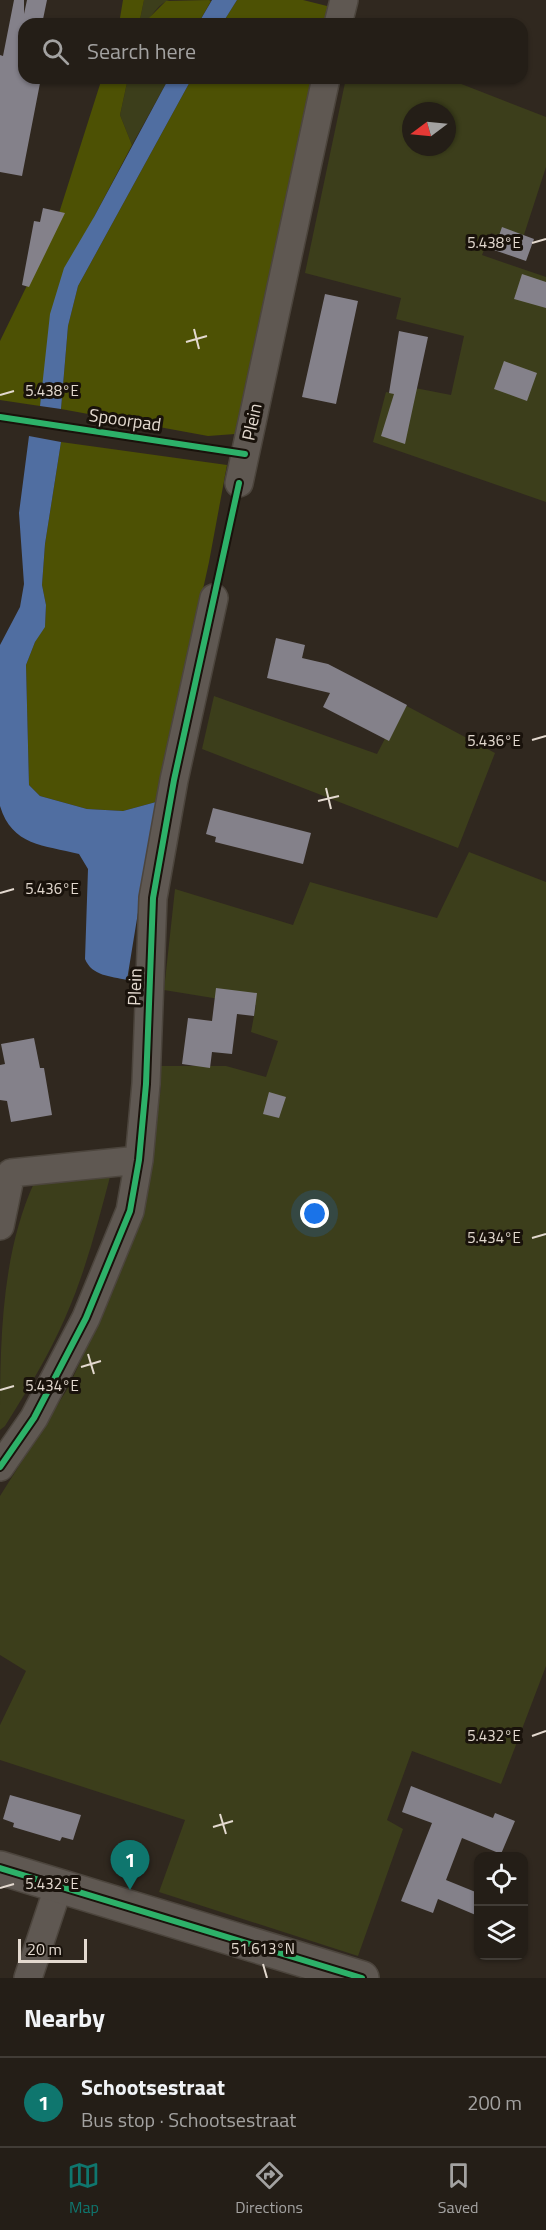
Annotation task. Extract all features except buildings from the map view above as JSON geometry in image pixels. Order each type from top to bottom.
[{"type":"main road","points":[[0,1868],[362,1978]]},
{"type":"street","points":[[340,18],[344,0]]},
{"type":"street","name":"Plein","points":[[239,483],[325,84]]},
{"type":"street","name":"Plein","points":[[0,1467],[34,1418],[86,1318],[130,1211],[139,1160],[146,1084],[153,898],[174,780],[214,598]]},
{"type":"street","points":[[0,1226],[11,1173],[139,1160]]},
{"type":"street","points":[[28,1978],[58,1885]]},
{"type":"green space","points":[[144,0],[170,0],[156,9],[151,18],[140,18]]},
{"type":"green space","points":[[127,84],[166,84],[132,145],[120,115]]},
{"type":"green space","points":[[345,84],[461,84],[546,117],[546,167],[521,244],[491,233],[482,255],[546,277],[546,502],[373,442],[386,392],[412,397],[415,388],[451,395],[464,336],[396,319],[401,298],[305,273]]},
{"type":"green space","points":[[214,696],[377,754],[403,704],[495,753],[458,848],[202,749]]},
{"type":"green space","points":[[469,852],[546,882],[546,1666],[501,1784],[412,1751],[387,1820],[403,1829],[358,1956],[159,1892],[185,1820],[0,1760],[0,1725],[26,1671],[0,1655],[0,1496],[68,1388],[113,1291],[137,1221],[151,1158],[161,1087],[161,1066],[226,1066],[266,1077],[278,1041],[251,1032],[256,1005],[164,990],[175,889],[293,925],[310,882],[437,918]]},
{"type":"green space","points":[[111,1173],[85,1264],[65,1318],[37,1373],[5,1426],[0,1430],[2,1336],[8,1272],[14,1242],[34,1183]]},
{"type":"shaded area","points":[[123,0],[144,0],[140,18],[120,18]]},
{"type":"shaded area","points":[[237,0],[303,0],[331,7],[328,18],[226,18]]},
{"type":"shaded area","points":[[166,1],[211,1],[201,18],[149,18]]},
{"type":"shaded area","points":[[100,84],[127,84],[120,115],[132,145],[94,217],[40,406],[0,400],[0,341],[53,232]]},
{"type":"shaded area","points":[[189,84],[312,84],[235,434],[208,436],[61,409],[68,326],[78,286]]},
{"type":"shaded area","points":[[61,442],[227,465],[209,562],[156,802],[123,811],[87,809],[40,796],[29,785],[26,665],[35,642],[45,626],[46,605],[42,585],[45,544]]},
{"type":"water","points":[[212,0],[237,0],[226,18],[202,18]]},
{"type":"water","points":[[166,84],[189,84],[78,286],[68,326],[61,409],[40,406],[50,314],[64,268]]},
{"type":"water","points":[[29,436],[61,442],[45,544],[42,585],[46,605],[45,627],[35,642],[26,665],[29,785],[40,796],[87,809],[123,811],[156,802],[127,980],[97,972],[88,965],[85,959],[88,869],[79,854],[31,842],[21,836],[5,819],[0,806],[0,645],[20,607],[24,584],[19,513]]},
{"type":"cycle path","name":"Spoorpad","points":[[0,417],[245,454]]},
{"type":"cycle path","points":[[0,1467],[34,1418],[86,1318],[130,1211],[139,1160],[146,1084],[153,898],[174,780],[239,483]]},
{"type":"cycle path","points":[[0,1868],[362,1978]]},
{"type":"place","name":"Schootsestraat","points":[[130,1890]]}]
